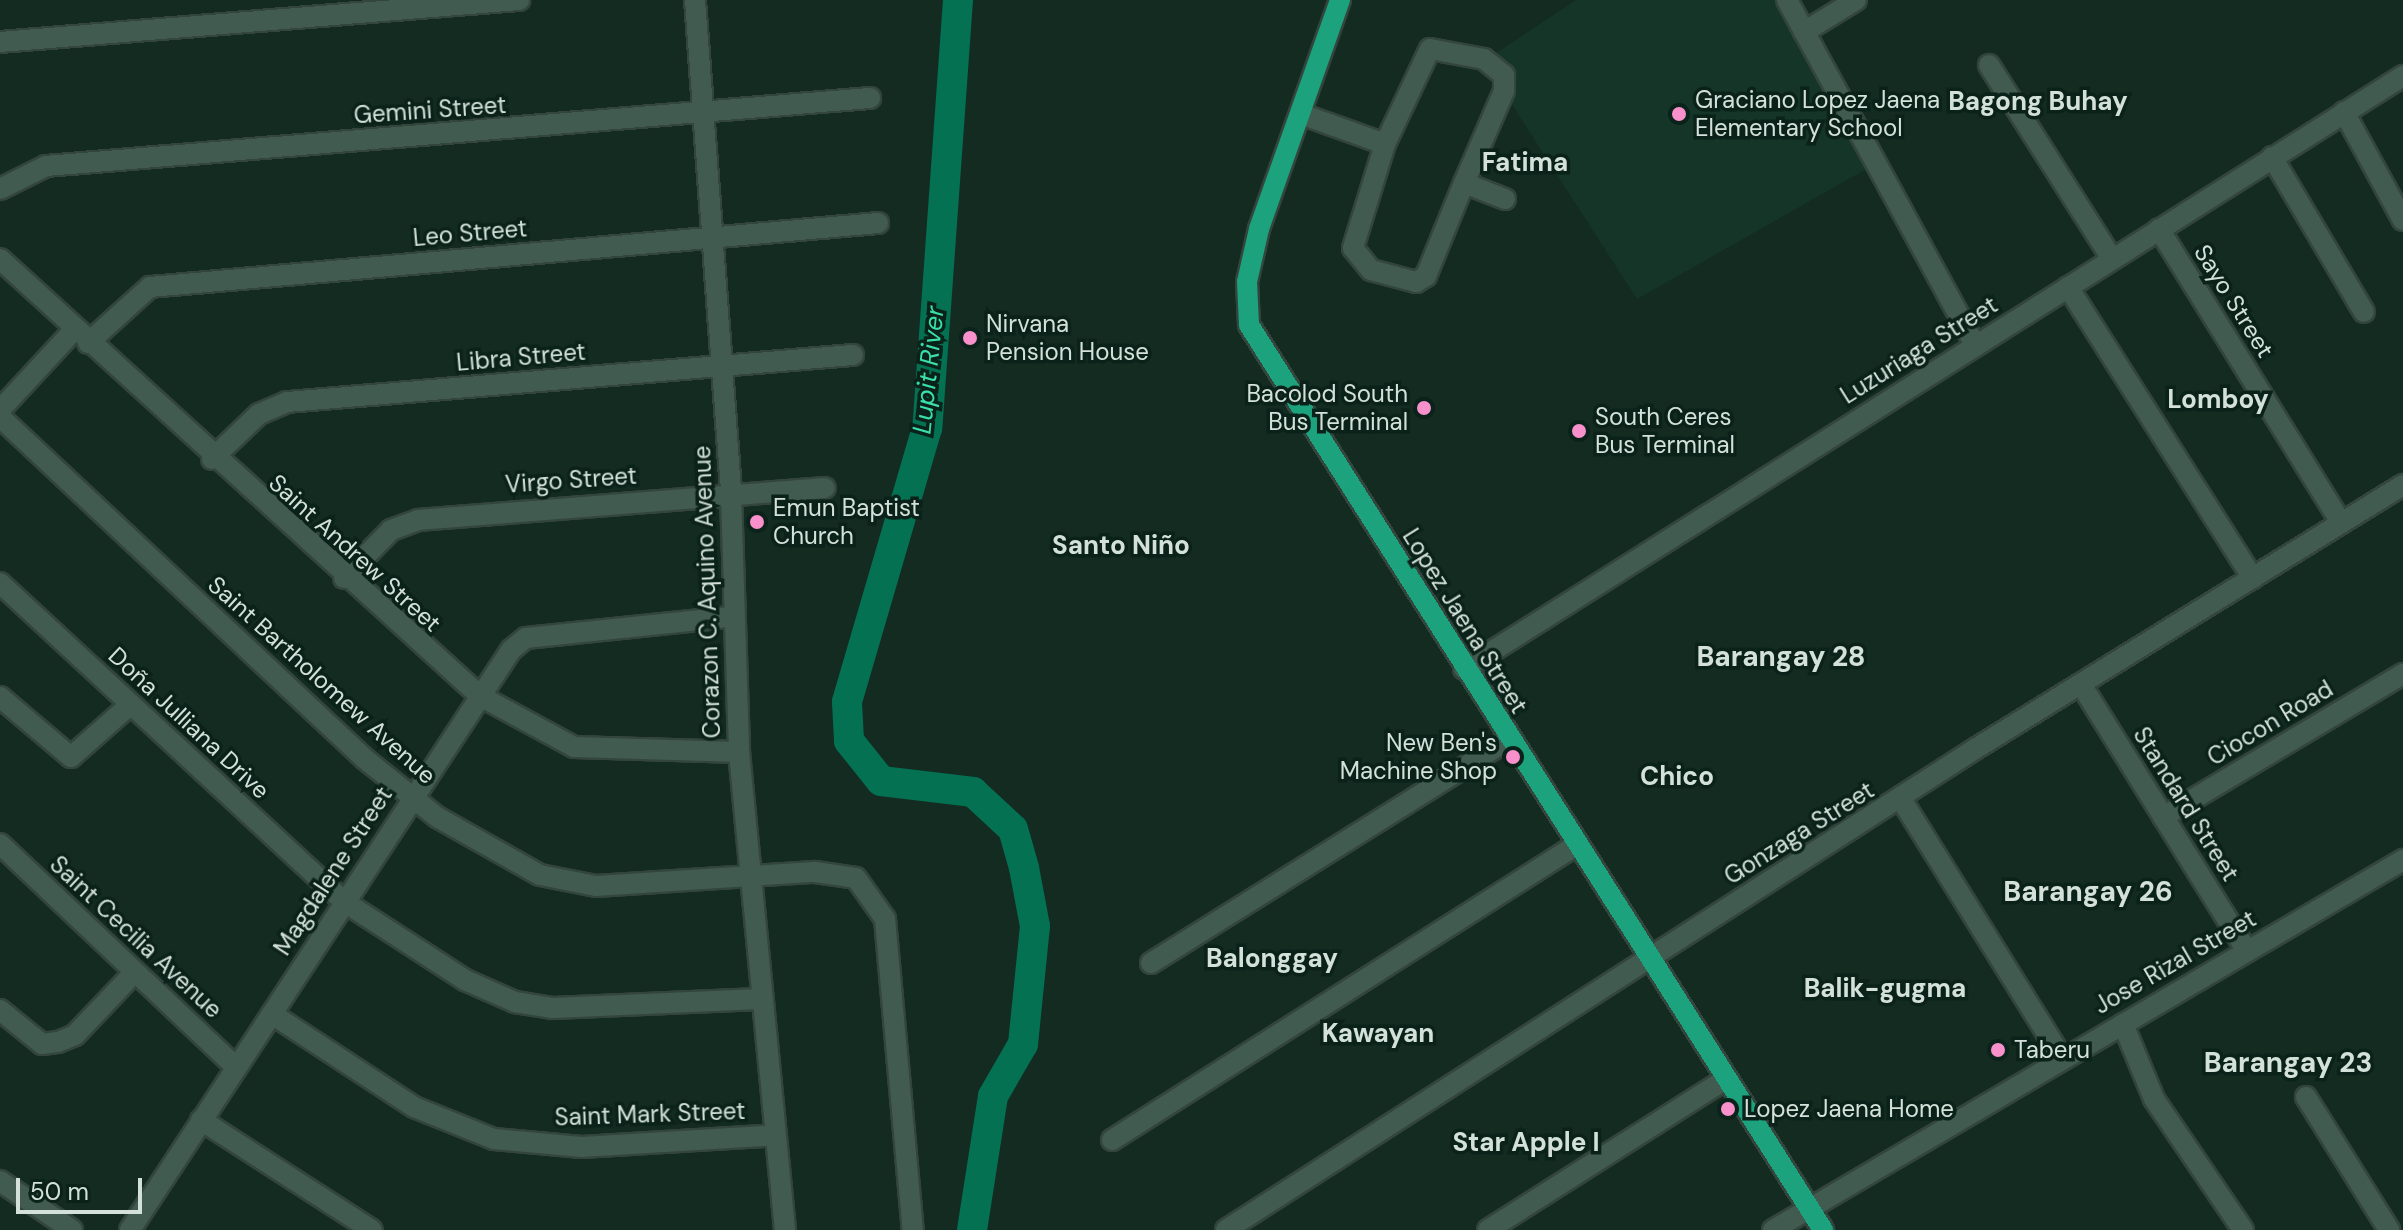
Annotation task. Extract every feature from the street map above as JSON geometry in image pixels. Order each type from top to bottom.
[{"type":"main road","name":"Lopez Jaena Street","points":[[1340,0],[1251,256],[1249,325],[1464,669],[1651,956],[1823,1230]]},
{"type":"street","points":[[0,42],[519,0]]},
{"type":"street","name":"Corazon C. Aquino Avenue","points":[[695,0],[707,114],[731,494],[730,617],[739,752],[754,877],[761,999],[785,1230]]},
{"type":"street","points":[[1787,0],[1975,345]]},
{"type":"street","points":[[1804,32],[1856,0]]},
{"type":"street","points":[[1430,49],[1456,49],[1497,65],[1504,91],[1426,276],[1416,282],[1371,270],[1353,248],[1385,144],[1430,49]]},
{"type":"street","points":[[1989,65],[2112,259]]},
{"type":"street","name":"Luzuriaga Street","points":[[1464,669],[2403,76]]},
{"type":"street","name":"Gemini Street","points":[[0,189],[46,166],[707,114],[870,98]]},
{"type":"street","points":[[2344,112],[2403,220]]},
{"type":"street","points":[[1301,114],[1385,144]]},
{"type":"street","points":[[2272,157],[2364,312]]},
{"type":"street","points":[[1464,183],[1505,199]]},
{"type":"street","name":"Leo Street","points":[[0,410],[81,336],[150,287],[714,240],[878,223]]},
{"type":"street","name":"Sayo Street","points":[[2159,229],[2341,523]]},
{"type":"street","name":"Saint Andrew Street","points":[[0,259],[212,459],[480,696],[574,747],[739,752]]},
{"type":"street","points":[[2068,287],[2253,578]]},
{"type":"street","name":"Libra Street","points":[[212,459],[259,414],[287,402],[853,355]]},
{"type":"street","name":"Saint Bartholomew Avenue","points":[[0,417],[412,796],[480,843],[565,883],[754,877],[856,878],[885,919],[913,1230]]},
{"type":"street","name":"Gonzaga Street","points":[[1226,1230],[1651,956],[2403,485]]},
{"type":"street","name":"Virgo Street","points":[[344,578],[391,530],[418,520],[825,488]]},
{"type":"street","name":"Doña Julliana Drive","points":[[0,583],[343,901],[465,980],[515,1002],[583,1008],[761,999]]},
{"type":"street","name":"Magdalene Street","points":[[130,1230],[412,796],[480,696],[526,638],[730,617]]},
{"type":"street","name":"Ciocon Road","points":[[2163,817],[2403,674]]},
{"type":"street","name":"Standard Street","points":[[2082,686],[2247,951]]},
{"type":"street","points":[[0,697],[71,757],[130,705]]},
{"type":"street","points":[[1151,963],[1510,739]]},
{"type":"street","points":[[1901,799],[2062,1058]]},
{"type":"street","name":"Saint Cecilia Avenue","points":[[0,844],[236,1067]]},
{"type":"street","points":[[1112,1140],[1578,844]]},
{"type":"street","name":"Jose Rizal Street","points":[[1773,1230],[2403,860]]},
{"type":"street","points":[[0,1010],[42,1044],[58,1042],[75,1035],[134,973]]},
{"type":"street","name":"Saint Mark Street","points":[[272,1014],[414,1107],[494,1139],[582,1147],[776,1135]]},
{"type":"street","points":[[2123,1024],[2154,1099],[2243,1230]]},
{"type":"street","points":[[1488,1230],[1726,1079]]},
{"type":"street","points":[[2306,1097],[2389,1230]]},
{"type":"street","points":[[201,1120],[372,1230]]},
{"type":"street","points":[[0,1181],[72,1230]]},
{"type":"shaded area","name":"Graciano Lopez Jaena Elementary School","points":[[1576,0],[1777,0],[1870,167],[1637,299],[1484,61]]},
{"type":"waterway","name":"Lupit River","points":[[958,0],[927,428],[847,702],[849,741],[881,781],[973,792],[1013,829],[1024,868],[1035,926],[1023,1044],[993,1096],[972,1230]]},
{"type":"place","name":"Graciano Lopez Jaena Elementary School","points":[[1679,114]]},
{"type":"place","name":"Nirvana Pension House","points":[[970,338]]},
{"type":"place","name":"Bacolod South Bus Terminal","points":[[1424,408]]},
{"type":"place","name":"South Ceres Bus Terminal","points":[[1579,431]]},
{"type":"place","name":"Emun Baptist Church","points":[[757,522]]},
{"type":"place","name":"New Ben's Machine Shop","points":[[1513,757]]},
{"type":"place","name":"Taberu","points":[[1998,1050]]},
{"type":"place","name":"Lopez Jaena Home","points":[[1728,1109]]},
{"type":"district","name":"Bagong Buhay","points":[[2038,102]]},
{"type":"district","name":"Fatima","points":[[1525,163]]},
{"type":"district","name":"Lomboy","points":[[2218,400]]},
{"type":"district","name":"Santo Niño","points":[[1121,546]]},
{"type":"district","name":"Barangay 28","points":[[1781,657]]},
{"type":"district","name":"Chico","points":[[1677,777]]},
{"type":"district","name":"Barangay 26","points":[[2088,892]]},
{"type":"district","name":"Balonggay","points":[[1272,959]]},
{"type":"district","name":"Balik-gugma","points":[[1885,989]]},
{"type":"district","name":"Kawayan","points":[[1378,1034]]},
{"type":"district","name":"Barangay 23","points":[[2288,1063]]},
{"type":"district","name":"Star Apple I","points":[[1526,1143]]}]
